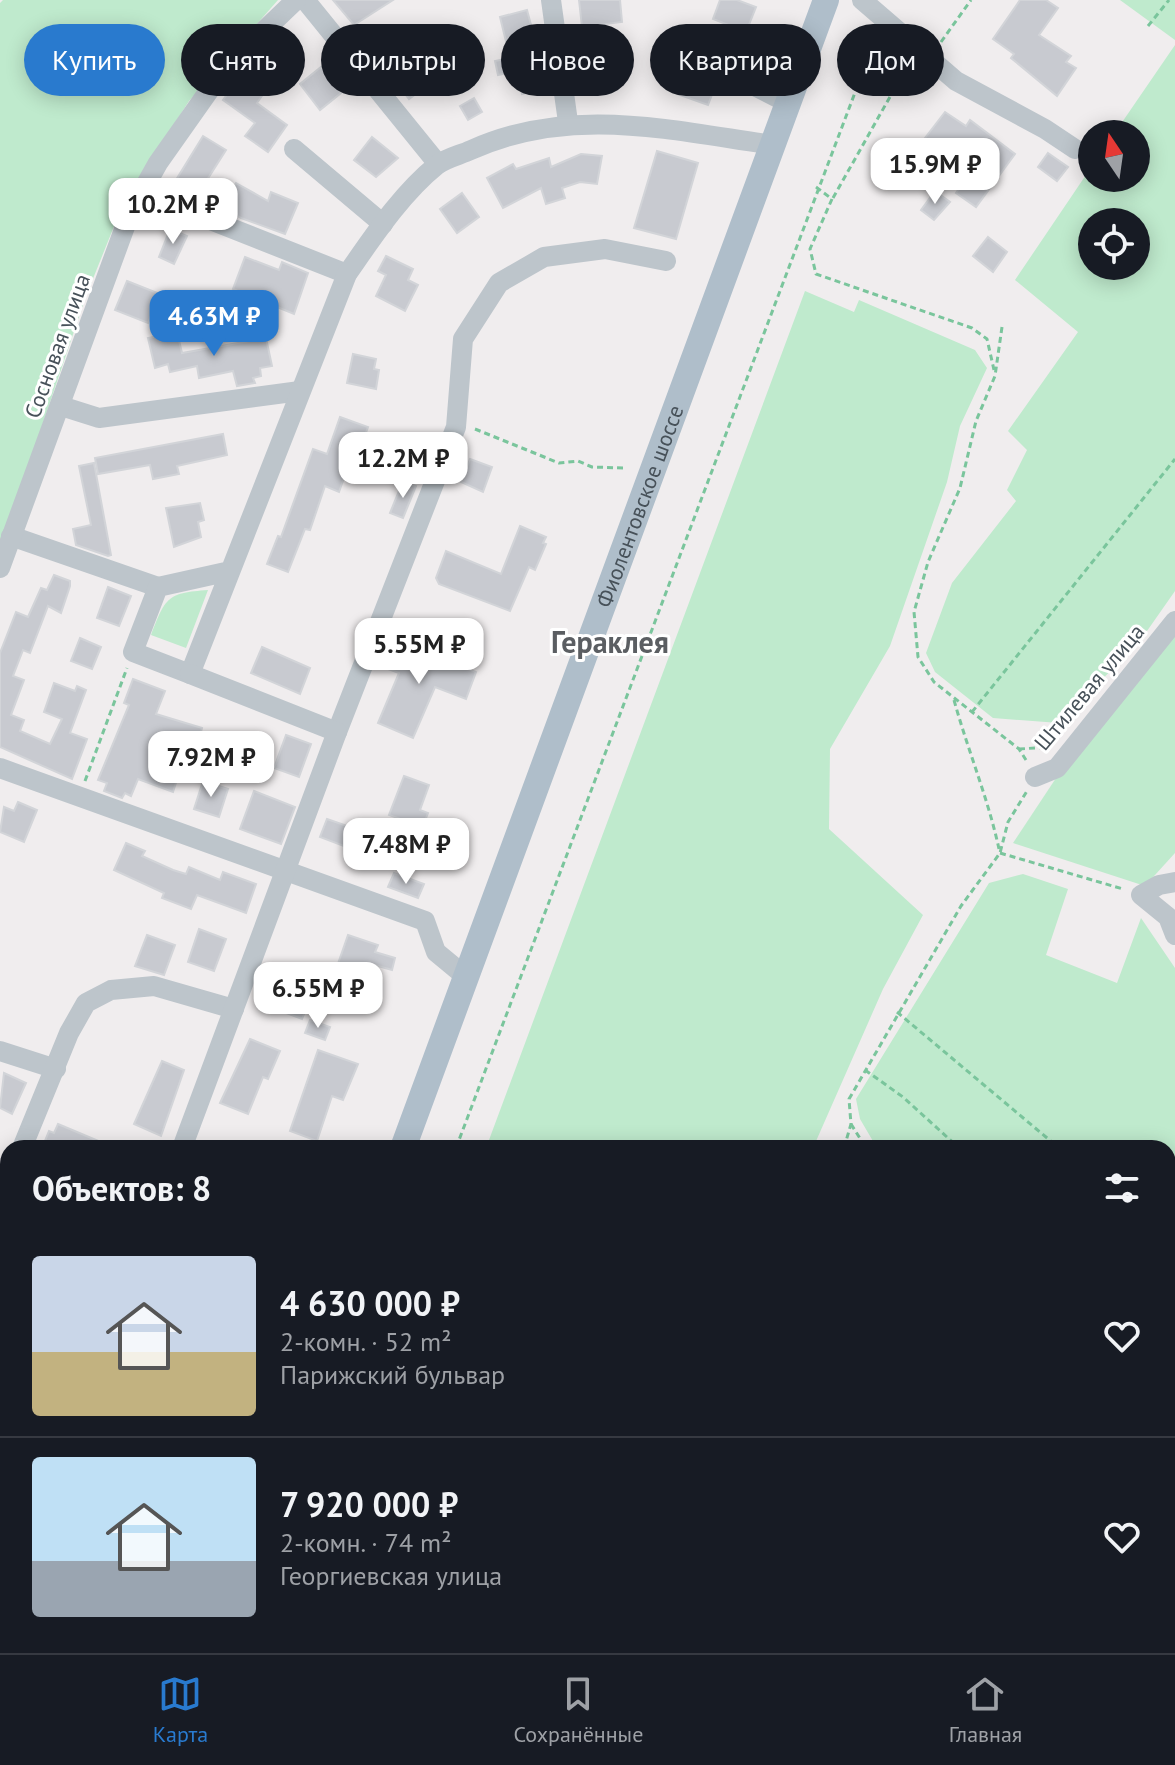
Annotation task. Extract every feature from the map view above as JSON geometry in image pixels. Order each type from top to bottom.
[{"type":"main road","name":"Фиолентовское шоссе","points":[[406,1140],[826,0]]},
{"type":"street","name":"Сосновая улица","points":[[0,568],[130,213],[225,68],[296,0]]},
{"type":"street","points":[[305,0],[438,164]]},
{"type":"street","points":[[551,0],[568,122]]},
{"type":"street","points":[[868,5],[889,24]]},
{"type":"street","points":[[944,71],[1075,149]]},
{"type":"street","points":[[774,96],[788,103]]},
{"type":"street","points":[[190,674],[347,274],[383,224],[438,164],[499,137],[568,122],[664,129],[773,145]]},
{"type":"street","points":[[294,149],[383,224]]},
{"type":"street","points":[[142,193],[347,274]]},
{"type":"street","points":[[185,1140],[456,423],[463,339],[499,283],[544,257],[605,249],[666,261]]},
{"type":"street","points":[[61,406],[99,418],[300,391]]},
{"type":"street","points":[[11,536],[158,587],[230,571]]},
{"type":"street","points":[[158,587],[133,652],[337,732]]},
{"type":"street","name":"Штилевая улица","points":[[1035,777],[1057,768],[1067,757],[1175,621]]},
{"type":"street","points":[[0,768],[425,921],[436,952],[465,976]]},
{"type":"street","points":[[1175,882],[1159,885],[1141,895],[1168,917],[1175,935]]},
{"type":"street","points":[[25,1140],[69,1033],[86,1003],[111,990],[154,986],[234,1009]]},
{"type":"street","points":[[0,1051],[56,1069]]},
{"type":"path","points":[[944,40],[971,0]]},
{"type":"path","points":[[1148,26],[1169,0]]},
{"type":"path","points":[[459,1140],[816,187],[859,82],[868,5]]},
{"type":"path","points":[[890,96],[832,199],[810,249],[816,274],[972,328],[987,339],[995,376]]},
{"type":"path","points":[[816,187],[832,199]]},
{"type":"path","points":[[846,1140],[851,1124],[849,1099],[961,906],[1000,853],[1008,822],[1035,777],[1019,749],[934,682],[918,657],[914,612],[928,562],[960,488],[976,421],[995,376],[1002,327]]},
{"type":"path","points":[[456,423],[559,463],[578,461],[592,467],[623,468]]},
{"type":"path","points":[[972,712],[1175,459]]},
{"type":"path","points":[[79,796],[133,652]]},
{"type":"path","points":[[954,700],[970,761],[990,807],[1000,853]]},
{"type":"path","points":[[1000,853],[1141,895]]},
{"type":"path","points":[[897,1012],[1049,1140]]},
{"type":"path","points":[[865,1070],[903,1097],[950,1140]]},
{"type":"path","points":[[851,1124],[861,1140]]},
{"type":"green space","points":[[3,0],[278,0],[257,24],[181,24],[181,96],[193,96],[123,204],[86,296],[0,550],[0,3]]},
{"type":"green space","points":[[1120,0],[1175,0],[1175,40]]},
{"type":"green space","points":[[1175,45],[1175,591],[1140,641],[1059,723],[993,718],[935,672],[926,653],[952,583],[1016,501],[1007,490],[1027,450],[1008,431],[1078,332],[1015,280],[1078,187],[1078,192],[1150,192],[1150,120],[1124,120]]},
{"type":"green space","points":[[805,291],[854,312],[859,300],[975,350],[987,368],[960,426],[947,482],[890,646],[830,749],[829,829],[923,915],[883,989],[817,1140],[489,1140]]},
{"type":"green space","points":[[208,590],[186,648],[151,635],[160,612],[170,599],[184,593]]},
{"type":"green space","points":[[1175,619],[1175,853],[1145,886],[1013,843],[1060,772]]},
{"type":"green space","points":[[1023,874],[1068,889],[1046,955],[1117,983],[1141,918],[1175,968],[1175,1140],[872,1140],[860,1119],[856,1099],[989,883]]},
{"type":"building","points":[[333,0],[393,0],[356,24]]},
{"type":"building","points":[[579,0],[620,0],[622,22],[582,24]]},
{"type":"building","points":[[720,0],[737,0],[756,7],[749,24],[726,24],[713,19]]},
{"type":"building","points":[[1020,0],[1046,0],[1058,8],[1039,35],[1071,56],[1066,62],[1076,68],[1057,96],[1011,58],[1014,54],[993,39]]},
{"type":"building","points":[[527,10],[531,24],[502,24],[500,17]]},
{"type":"building","points":[[501,60],[501,74],[498,75],[495,61]]},
{"type":"building","points":[[321,67],[321,96],[337,96],[320,110],[305,90],[305,80]]},
{"type":"building","points":[[226,96],[262,96],[257,103],[287,125],[268,152],[245,136],[255,123],[223,100]]},
{"type":"building","points":[[683,96],[711,96],[708,105]]},
{"type":"building","points":[[474,98],[482,112],[468,120],[460,106]]},
{"type":"building","points":[[945,112],[966,126],[970,120],[1015,154],[976,207],[956,193],[971,171],[925,138]]},
{"type":"building","points":[[203,136],[226,150],[207,180],[232,190],[236,183],[268,201],[271,192],[298,203],[285,234],[241,218],[176,180]]},
{"type":"building","points":[[372,137],[398,158],[376,177],[354,160]]},
{"type":"building","points":[[657,151],[698,163],[676,239],[634,228]]},
{"type":"building","points":[[1048,153],[1068,167],[1057,181],[1038,167]]},
{"type":"building","points":[[581,154],[602,156],[597,184],[580,182],[562,188],[565,198],[546,204],[541,188],[503,208],[487,178],[513,164],[516,169],[549,158],[551,167]]},
{"type":"building","points":[[935,191],[950,202],[934,220],[921,210]]},
{"type":"building","points":[[462,193],[479,217],[457,233],[440,209]]},
{"type":"building","points":[[170,229],[187,236],[174,264],[159,257]]},
{"type":"building","points":[[988,237],[1007,252],[993,272],[973,256]]},
{"type":"building","points":[[386,256],[413,269],[408,280],[418,285],[405,311],[376,296],[386,275],[378,271]]},
{"type":"building","points":[[245,257],[279,270],[282,262],[308,273],[294,314],[233,289]]},
{"type":"building","points":[[127,281],[160,294],[148,323],[115,310]]},
{"type":"building","points":[[164,335],[165,339],[178,336],[182,353],[266,338],[272,366],[260,368],[261,376],[253,378],[255,383],[237,386],[233,371],[199,378],[197,366],[170,372],[168,364],[155,368],[148,338]]},
{"type":"building","points":[[353,354],[376,359],[374,369],[379,370],[376,389],[347,383]]},
{"type":"building","points":[[340,417],[368,427],[359,452],[354,450],[339,492],[325,486],[310,530],[305,529],[288,572],[267,564],[278,536],[281,537],[313,449],[327,454]]},
{"type":"building","points":[[223,434],[227,455],[177,466],[179,474],[153,479],[150,465],[98,474],[95,458]]},
{"type":"building","points":[[470,459],[492,467],[483,492],[461,482]]},
{"type":"building","points":[[94,463],[111,555],[108,556],[76,545],[73,529],[91,525],[79,466]]},
{"type":"building","points":[[403,481],[416,486],[403,518],[390,513]]},
{"type":"building","points":[[200,503],[204,520],[198,522],[201,537],[174,547],[166,508]]},
{"type":"building","points":[[520,526],[546,537],[543,543],[546,544],[535,570],[529,567],[510,611],[439,584],[436,578],[446,551],[501,574]]},
{"type":"building","points":[[54,575],[70,581],[70,586],[61,613],[48,606],[30,653],[23,650],[13,676],[24,680],[11,715],[24,720],[20,731],[50,744],[62,719],[44,712],[54,683],[75,691],[77,686],[86,690],[70,733],[87,739],[72,779],[0,747],[0,653],[16,612],[28,617],[41,588],[47,590]]},
{"type":"building","points":[[108,587],[131,596],[119,626],[97,618]]},
{"type":"building","points":[[80,638],[101,647],[92,669],[71,661]]},
{"type":"building","points":[[395,640],[476,672],[466,699],[435,687],[413,738],[378,723],[399,673],[385,668]]},
{"type":"building","points":[[262,647],[310,668],[300,694],[251,673]]},
{"type":"building","points":[[133,679],[165,691],[156,714],[202,728],[196,752],[187,749],[173,792],[138,779],[131,796],[125,793],[122,798],[104,791],[107,783],[98,780],[129,705],[124,703]]},
{"type":"building","points":[[286,735],[311,744],[299,777],[274,768]]},
{"type":"building","points":[[404,776],[429,785],[420,810],[428,813],[420,834],[401,827],[403,820],[389,815]]},
{"type":"building","points":[[203,781],[228,789],[219,817],[194,809]]},
{"type":"building","points":[[254,791],[295,807],[281,844],[240,829]]},
{"type":"building","points":[[18,802],[37,810],[24,842],[0,832],[4,807],[14,811]]},
{"type":"building","points":[[327,819],[356,829],[349,848],[320,837]]},
{"type":"building","points":[[126,843],[145,851],[142,856],[173,870],[186,874],[189,867],[220,880],[223,872],[256,884],[246,913],[197,895],[191,909],[162,898],[164,893],[114,870]]},
{"type":"building","points":[[394,873],[424,884],[418,898],[388,887]]},
{"type":"building","points":[[199,929],[226,939],[214,971],[188,962]]},
{"type":"building","points":[[147,935],[175,945],[164,975],[135,966]]},
{"type":"building","points":[[348,935],[378,945],[375,952],[395,958],[392,970],[371,964],[363,988],[333,978]]},
{"type":"building","points":[[279,970],[316,984],[302,1019],[265,1005]]},
{"type":"building","points":[[310,1020],[330,1027],[325,1040],[305,1033]]},
{"type":"building","points":[[250,1039],[280,1051],[268,1079],[263,1077],[248,1114],[220,1103]]},
{"type":"building","points":[[318,1050],[358,1064],[343,1100],[332,1096],[317,1140],[290,1131]]},
{"type":"building","points":[[162,1061],[184,1070],[161,1136],[134,1124]]},
{"type":"building","points":[[4,1073],[26,1083],[12,1114],[0,1108]]},
{"type":"building","points":[[58,1124],[96,1140],[45,1140],[49,1131],[54,1133]]},
{"type":"district","name":"Гераклея","points":[[610,641]]}]
